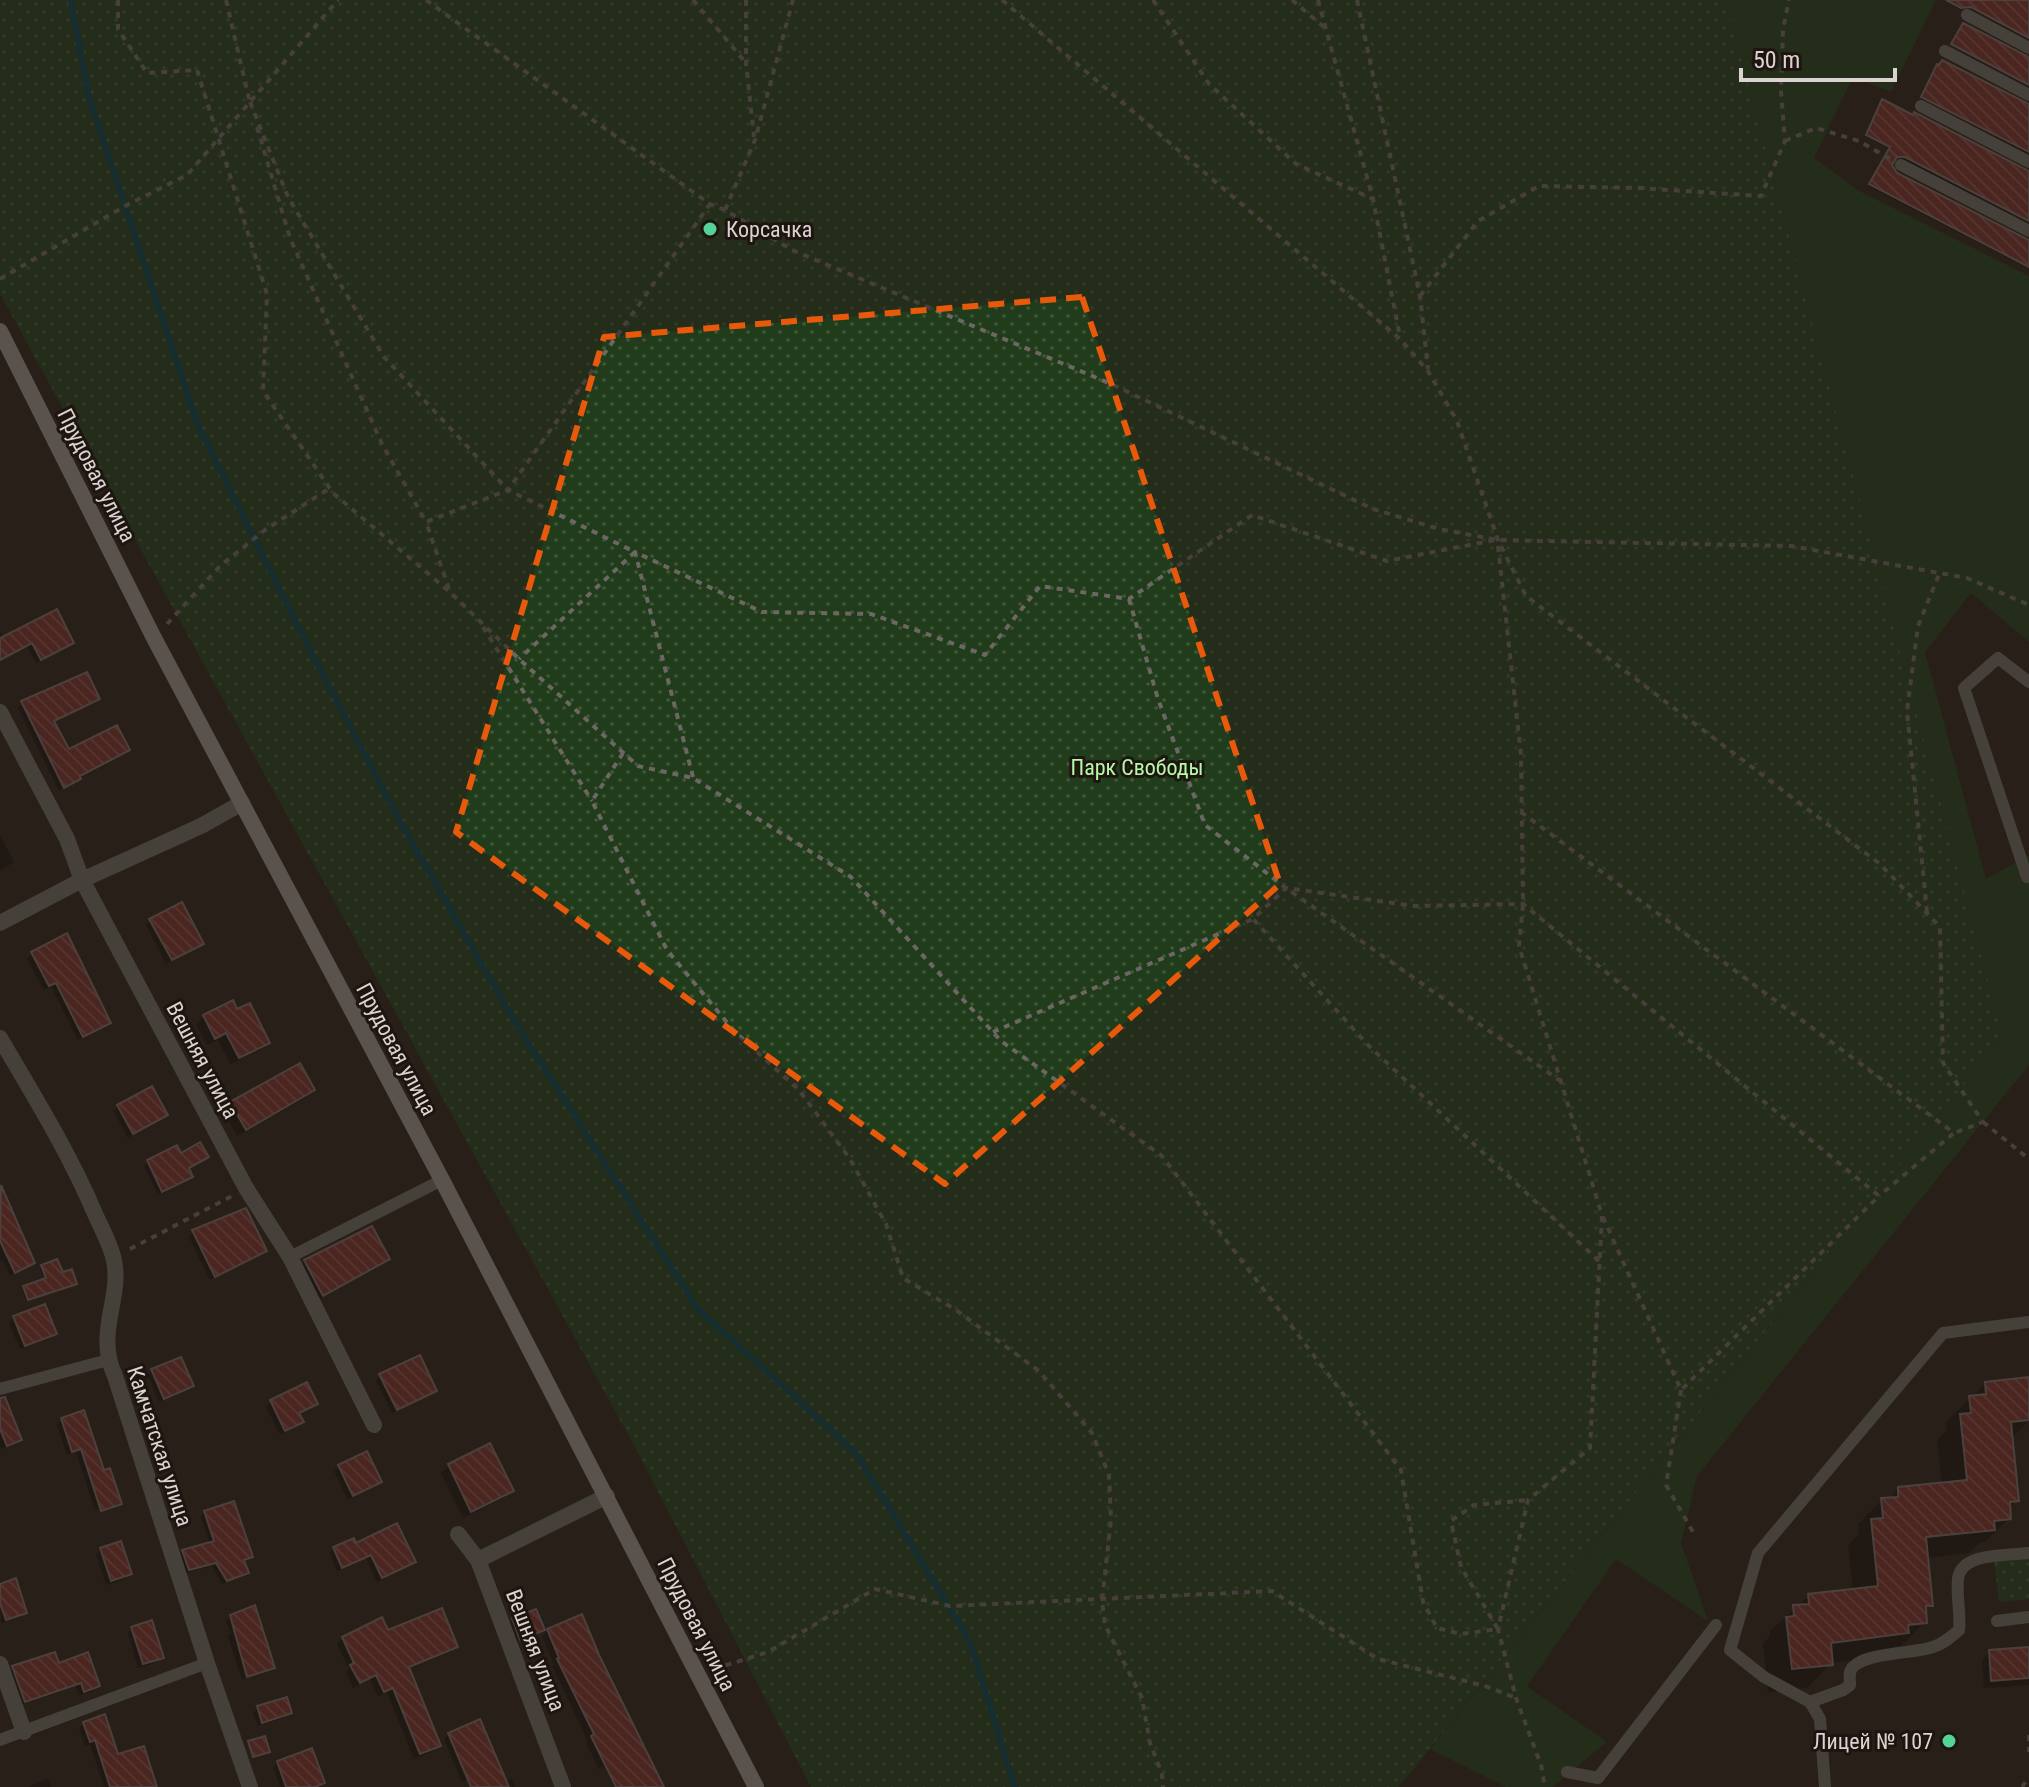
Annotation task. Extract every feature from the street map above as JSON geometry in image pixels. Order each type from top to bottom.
[{"type":"main road","name":"Прудовая улица","points":[[0,331],[154,638],[442,1180],[756,1787]]},
{"type":"street","name":"Вешняя улица","points":[[0,712],[67,839],[82,880],[246,1188],[290,1257],[374,1425]]},
{"type":"street","points":[[0,923],[242,803]]},
{"type":"street","name":"Камчатская улица","points":[[0,1038],[80,1177],[113,1257],[114,1286],[107,1336],[108,1360],[250,1787]]},
{"type":"street","points":[[478,1560],[607,1496]]},
{"type":"street","name":"Вешняя улица","points":[[458,1534],[478,1560],[563,1787]]},
{"type":"street","points":[[0,1664],[24,1732]]},
{"type":"lane","points":[[1967,15],[2029,48]]},
{"type":"lane","points":[[1945,51],[2029,95]]},
{"type":"lane","points":[[1921,106],[2029,162]]},
{"type":"lane","points":[[1901,165],[2029,231]]},
{"type":"lane","points":[[2029,682],[1998,658],[1964,688],[2027,877],[2029,875]]},
{"type":"lane","points":[[290,1257],[442,1180]]},
{"type":"lane","points":[[1825,1787],[1820,1719],[1810,1702],[1764,1677],[1730,1650],[1758,1553],[1943,1333],[2029,1322]]},
{"type":"lane","points":[[0,1389],[108,1360]]},
{"type":"lane","points":[[1810,1702],[1850,1685],[1854,1665],[1933,1648],[1959,1630],[1961,1612],[1957,1581],[1961,1567],[1971,1560],[2029,1553]]},
{"type":"lane","points":[[1997,1621],[2029,1617]]},
{"type":"lane","points":[[1567,1772],[1598,1778],[1716,1625]]},
{"type":"lane","points":[[0,1740],[207,1663]]},
{"type":"path","points":[[118,0],[118,29],[147,73],[197,70],[267,294],[263,391],[330,488],[451,593],[638,766],[693,778],[851,877],[1001,1041],[1162,1156],[1401,1470],[1423,1602],[1437,1628],[1461,1634],[1498,1629]]},
{"type":"path","points":[[226,0],[250,102],[290,238],[382,444],[426,522],[451,593]]},
{"type":"path","points":[[0,279],[125,206],[187,175],[338,0]]},
{"type":"path","points":[[426,0],[710,204],[792,250],[1109,383],[1373,509],[1439,529],[1498,540],[1791,546],[1967,578],[2029,605]]},
{"type":"path","points":[[693,0],[746,63]]},
{"type":"path","points":[[746,0],[746,63],[755,140]]},
{"type":"path","points":[[725,210],[755,140],[793,0]]},
{"type":"path","points":[[1002,0],[1400,339],[1428,371],[1457,421],[1498,540],[1526,596],[1880,864],[1940,927],[1943,1063],[1983,1122],[2029,1159]]},
{"type":"path","points":[[1153,0],[1209,84],[1296,164],[1373,199]]},
{"type":"path","points":[[1292,0],[1326,29]]},
{"type":"path","points":[[1318,0],[1373,199],[1400,339]]},
{"type":"path","points":[[1357,0],[1420,296],[1428,371]]},
{"type":"path","points":[[1420,296],[1478,221],[1539,186],[1639,188],[1761,196],[1785,141],[1781,91],[1783,29],[1789,0]]},
{"type":"path","points":[[250,102],[288,197],[384,357],[508,490],[762,612],[871,614],[985,655],[1040,586],[1129,599],[1252,515],[1387,561],[1498,540]]},
{"type":"path","points":[[1785,141],[1816,128],[1859,141],[1901,165]]},
{"type":"path","points":[[426,522],[508,490],[710,204]]},
{"type":"path","points":[[154,638],[220,566],[265,530],[330,488]]},
{"type":"path","points":[[1498,540],[1521,755],[1523,904],[1519,946],[1602,1215],[1681,1390],[1666,1485],[1693,1532]]},
{"type":"path","points":[[519,659],[635,552]]},
{"type":"path","points":[[635,552],[693,778]]},
{"type":"path","points":[[1928,914],[1907,711],[1918,626],[1940,572]]},
{"type":"path","points":[[1129,599],[1158,699],[1205,825],[1286,888],[1561,1082]]},
{"type":"path","points":[[480,621],[592,801],[667,950],[734,1031],[799,1090],[850,1159],[886,1224],[903,1278],[956,1310],[1039,1371],[1092,1433],[1109,1475],[1111,1519],[1102,1601],[1105,1625],[1142,1698],[1150,1743],[1162,1774],[1163,1787]]},
{"type":"path","points":[[592,801],[623,753]]},
{"type":"path","points":[[1521,812],[1954,1133]]},
{"type":"path","points":[[1286,888],[1414,906],[1523,904],[1879,1196]]},
{"type":"path","points":[[993,1032],[1253,919],[1286,888]]},
{"type":"path","points":[[1253,919],[1369,1046],[1599,1261]]},
{"type":"path","points":[[1681,1390],[1879,1196],[1954,1133],[1983,1122]]},
{"type":"path","points":[[113,1257],[246,1188]]},
{"type":"path","points":[[1545,1787],[1541,1765],[1516,1698],[1498,1629],[1461,1567],[1451,1521],[1474,1505],[1528,1500],[1590,1448],[1602,1215]]},
{"type":"path","points":[[1498,1629],[1528,1500]]},
{"type":"path","points":[[698,1675],[768,1652],[875,1589],[950,1606],[1272,1591],[1378,1659],[1485,1686],[1516,1698]]},
{"type":"path","points":[[2029,1735],[2029,1752]]},
{"type":"path","points":[[2022,1787],[2029,1777]]},
{"type":"highlighted area","points":[[1082,297],[1280,884],[945,1184],[456,832],[604,337]]},
{"type":"green space","name":"Парк Свободы","points":[[0,0],[1726,0],[2003,1036],[1399,1787],[811,1787],[637,1451],[0,294]]},
{"type":"green space","points":[[1726,0],[1936,0],[1891,92],[1853,77],[1814,158],[1861,192],[2029,276],[2029,642],[1971,593],[1925,652],[1986,879],[2029,855],[2029,1065],[1697,1476],[1681,1543],[1708,1621],[1616,1559],[1527,1686],[1607,1742],[1552,1787],[1506,1787],[1430,1749],[2003,1036]]},
{"type":"green space","points":[[2029,1558],[2029,1599],[1999,1602],[1994,1561]]},
{"type":"building","points":[[1946,0],[2029,0],[2029,38],[1971,7],[1961,8]]},
{"type":"building","points":[[1963,23],[2029,57],[2029,85],[1951,44]]},
{"type":"building","points":[[1942,60],[2029,104],[2029,152],[1921,97]]},
{"type":"building","points":[[1882,99],[1913,115],[1914,112],[2029,171],[2029,221],[1905,157],[1897,157],[1892,165],[1897,173],[2029,240],[2029,267],[1869,184],[1890,147],[1866,135]]},
{"type":"building","points":[[57,609],[74,643],[41,660],[32,643],[0,660],[0,638]]},
{"type":"building","points":[[87,672],[100,699],[54,721],[69,749],[117,725],[130,750],[80,776],[81,779],[64,788],[21,701]]},
{"type":"building","points":[[182,902],[204,944],[172,960],[149,919]]},
{"type":"building","points":[[67,933],[111,1023],[83,1037],[56,983],[49,986],[31,952]]},
{"type":"building","points":[[233,1000],[237,1009],[250,1003],[270,1043],[239,1058],[226,1033],[215,1039],[203,1015]]},
{"type":"building","points":[[300,1063],[315,1090],[246,1130],[230,1102]]},
{"type":"building","points":[[152,1086],[168,1115],[133,1134],[117,1105]]},
{"type":"building","points":[[200,1142],[209,1157],[189,1168],[193,1177],[162,1192],[147,1160],[177,1145],[181,1153]]},
{"type":"building","points":[[1,1185],[35,1263],[15,1273],[0,1241]]},
{"type":"building","points":[[246,1208],[267,1251],[215,1277],[192,1230]]},
{"type":"building","points":[[372,1226],[390,1259],[323,1296],[304,1260]]},
{"type":"building","points":[[57,1259],[63,1272],[72,1269],[77,1284],[28,1300],[23,1286],[46,1278],[41,1265]]},
{"type":"building","points":[[45,1304],[57,1334],[25,1346],[13,1316]]},
{"type":"building","points":[[420,1355],[437,1391],[397,1410],[379,1374]]},
{"type":"building","points":[[181,1357],[194,1386],[164,1399],[151,1369]]},
{"type":"building","points":[[2029,1377],[2029,1420],[2011,1422],[2019,1501],[2010,1502],[2011,1519],[1994,1521],[1995,1530],[1926,1537],[1933,1606],[1926,1606],[1927,1623],[1908,1625],[1909,1633],[1831,1643],[1833,1665],[1792,1669],[1786,1617],[1794,1616],[1793,1605],[1809,1604],[1808,1594],[1878,1586],[1871,1519],[1883,1518],[1881,1498],[1898,1497],[1898,1487],[1967,1480],[1960,1414],[1971,1413],[1969,1396],[1986,1394],[1985,1382]]},
{"type":"building","points":[[307,1382],[318,1404],[299,1413],[304,1422],[285,1431],[270,1400]]},
{"type":"building","points":[[5,1397],[22,1440],[7,1446],[0,1429],[0,1398]]},
{"type":"building","points":[[84,1410],[104,1470],[110,1468],[122,1504],[101,1511],[81,1449],[72,1452],[61,1418]]},
{"type":"building","points":[[490,1443],[514,1491],[471,1512],[448,1464]]},
{"type":"building","points":[[367,1451],[382,1482],[353,1496],[338,1465]]},
{"type":"building","points":[[234,1501],[253,1557],[244,1560],[249,1573],[227,1581],[216,1563],[189,1570],[182,1550],[214,1541],[204,1511]]},
{"type":"building","points":[[397,1523],[416,1562],[382,1578],[371,1555],[342,1568],[333,1547],[354,1538],[356,1543]]},
{"type":"building","points":[[121,1541],[132,1574],[111,1581],[100,1548]]},
{"type":"building","points":[[16,1578],[27,1613],[6,1620],[0,1603],[0,1584]]},
{"type":"building","points":[[255,1605],[275,1668],[247,1677],[230,1615]]},
{"type":"building","points":[[442,1608],[458,1647],[409,1667],[441,1746],[420,1754],[393,1688],[384,1692],[376,1675],[360,1683],[350,1665],[354,1663],[342,1637],[382,1617],[388,1630]]},
{"type":"building","points":[[536,1609],[545,1630],[520,1640],[512,1618]]},
{"type":"building","points":[[582,1614],[664,1787],[616,1787],[591,1736],[594,1734],[557,1659],[547,1629]]},
{"type":"building","points":[[152,1620],[164,1658],[143,1664],[131,1627]]},
{"type":"building","points":[[2029,1647],[2029,1678],[1991,1681],[1989,1650]]},
{"type":"building","points":[[55,1652],[59,1663],[88,1652],[100,1686],[84,1692],[81,1683],[25,1702],[12,1666]]},
{"type":"building","points":[[287,1697],[292,1713],[262,1723],[257,1706]]},
{"type":"building","points":[[105,1714],[118,1754],[144,1746],[157,1787],[110,1787],[95,1740],[90,1742],[83,1722]]},
{"type":"building","points":[[480,1719],[509,1787],[471,1787],[448,1733]]},
{"type":"building","points":[[265,1736],[270,1752],[253,1757],[248,1741]]},
{"type":"building","points":[[312,1748],[325,1783],[315,1787],[286,1787],[277,1761]]},
{"type":"waterway","points":[[71,0],[88,93],[197,423],[297,625],[397,816],[513,1019],[697,1308],[856,1453],[970,1642],[1015,1787]]},
{"type":"place","name":"Корсачка","points":[[710,229]]},
{"type":"place","name":"Лицей № 107","points":[[1949,1741]]}]
